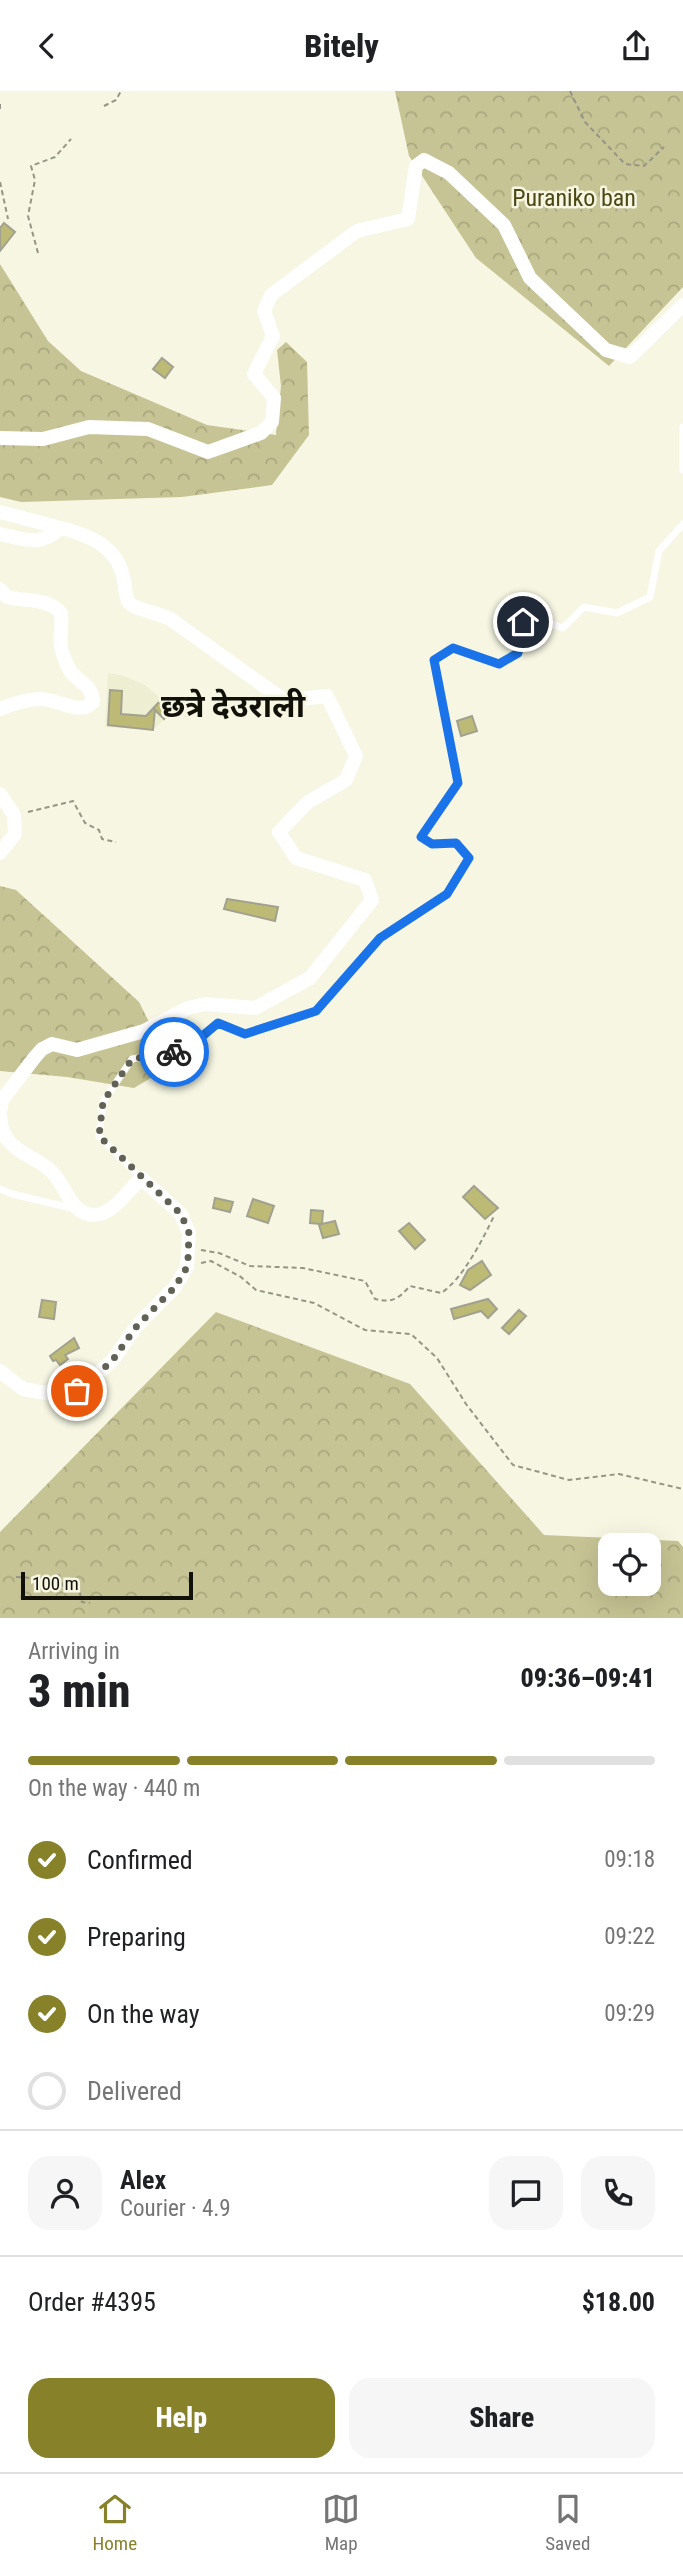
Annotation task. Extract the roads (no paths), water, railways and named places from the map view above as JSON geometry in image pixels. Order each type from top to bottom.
[{"type":"street","points":[[0,438],[43,439],[89,427],[148,429],[208,452],[261,433],[272,422],[274,398],[254,374],[273,335],[264,311],[271,295],[357,231],[408,219],[416,166],[424,160],[449,173],[504,225],[530,278],[606,350],[630,357],[683,305]]},
{"type":"street","points":[[0,512],[84,534],[104,545],[118,560],[128,603],[169,618],[275,694],[287,699],[327,695],[356,756],[346,780],[308,802],[279,832],[296,858],[365,880],[372,900],[310,978],[255,1008],[205,1004],[188,1007],[144,1031],[77,1050],[52,1044],[42,1049],[10,1089],[2,1100],[0,1113],[1,1126],[8,1140],[22,1154],[52,1172],[66,1195],[80,1210],[94,1215],[108,1211],[141,1178],[181,1214],[189,1233],[187,1263],[175,1287],[136,1327],[112,1361],[77,1391],[45,1393],[23,1388],[0,1371]]},
{"type":"street","points":[[0,534],[30,541],[48,539],[61,528]]},
{"type":"street","points":[[0,589],[6,597],[44,602],[61,613],[59,644],[64,658],[74,675],[85,682],[92,693],[93,702],[87,708],[79,709],[57,700],[39,699],[0,709]]},
{"type":"street","points":[[0,794],[14,815],[15,834],[0,853]]},
{"type":"lane","points":[[683,427],[683,470]]},
{"type":"lane","points":[[141,1178],[99,1136],[103,1102],[132,1059],[187,1049],[218,1023],[245,1034],[316,1011],[380,938],[447,894],[469,858],[456,843],[432,844],[421,837],[458,783],[434,660],[453,648],[499,664],[518,653],[523,622],[531,617],[563,628],[584,607],[617,613],[650,597],[659,551],[683,524]]},
{"type":"lane","points":[[0,1189],[80,1210]]},
{"type":"district","name":"छत्रे देउराली","points":[[233,706]]},
{"type":"park label","name":"Puraniko ban","points":[[574,198]]}]
